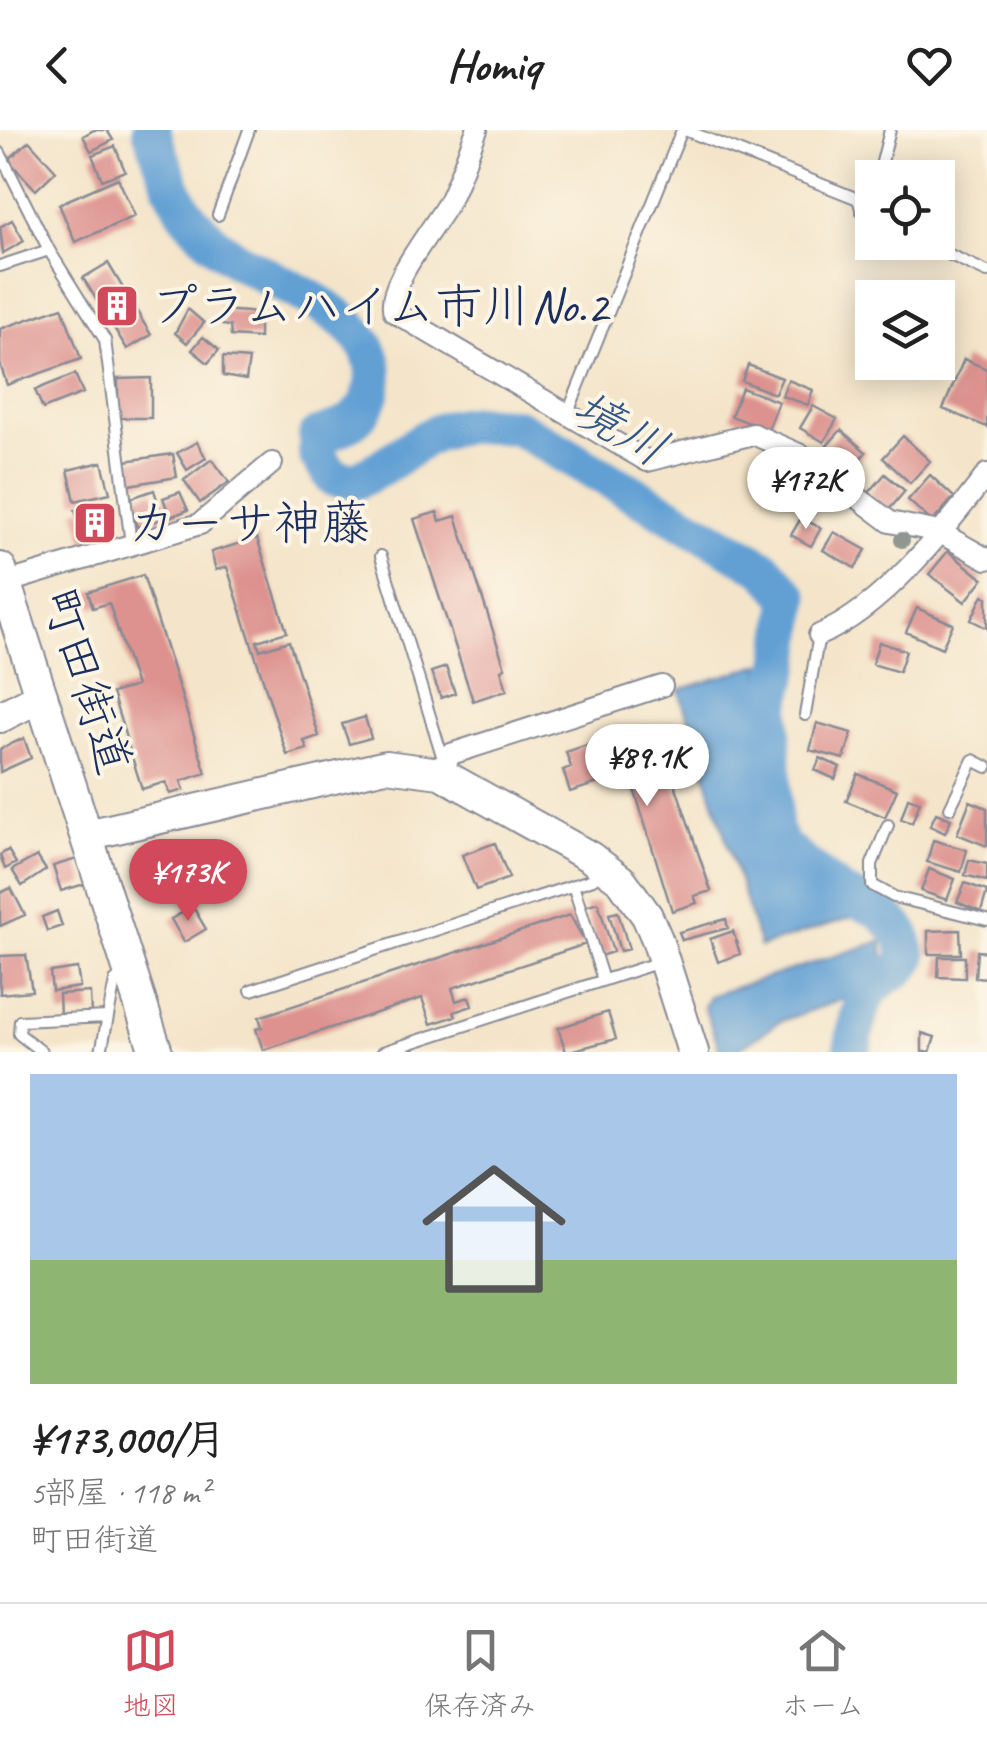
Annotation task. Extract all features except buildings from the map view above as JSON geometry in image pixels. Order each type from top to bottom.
[{"type":"main road","name":"町田街道","points":[[2,576],[156,1052]]},
{"type":"street","points":[[477,130],[448,202],[409,263],[392,308],[647,461],[753,434],[804,456],[890,522],[939,532],[987,560]]},
{"type":"street","points":[[2,576],[132,545],[200,524],[272,462]]},
{"type":"street","points":[[819,635],[850,620],[939,532],[987,474]]},
{"type":"street","points":[[442,768],[451,754],[662,686]]},
{"type":"street","points":[[0,717],[42,696]]},
{"type":"street","points":[[87,835],[386,766],[442,768],[606,868],[647,916],[693,1052]]},
{"type":"lane","points":[[218,215],[249,130]]},
{"type":"lane","points":[[567,415],[684,130],[855,198]]},
{"type":"lane","points":[[882,160],[890,130]]},
{"type":"lane","points":[[0,153],[48,250],[105,340],[132,545]]},
{"type":"lane","points":[[0,266],[48,250]]},
{"type":"lane","points":[[955,257],[987,272]]},
{"type":"lane","points":[[381,556],[442,768]]},
{"type":"lane","points":[[804,715],[819,635]]},
{"type":"lane","points":[[950,808],[974,760],[987,768]]},
{"type":"lane","points":[[888,826],[872,864],[872,885],[894,897],[987,920]]},
{"type":"lane","points":[[251,990],[593,879]]},
{"type":"lane","points":[[573,885],[604,980]]},
{"type":"lane","points":[[383,1052],[664,961]]},
{"type":"lane","points":[[102,1052],[118,976],[130,971]]},
{"type":"lane","points":[[42,1052],[19,1034],[20,1021],[107,1017]]},
{"type":"water","points":[[761,664],[755,828],[761,843],[781,866],[847,908],[850,918],[760,947],[679,690]]},
{"type":"water","points":[[882,941],[884,959],[871,968],[855,995],[781,1021],[734,1052],[721,1052],[704,1007],[709,996]]},
{"type":"waterway","name":"境川","points":[[151,130],[176,194],[198,227],[233,258],[329,310],[365,344],[373,366],[369,400],[352,421],[317,436],[317,454],[333,478],[356,481],[445,430],[487,424],[517,427],[766,569],[791,598],[783,664],[772,704],[773,829],[783,848],[842,894],[880,910],[902,934],[908,958],[869,993],[860,1011],[852,1052]]},
{"type":"place","name":"プラムハイム市川No.2","points":[[117,306]]},
{"type":"place","name":"カーサ神藤","points":[[95,523]]}]
